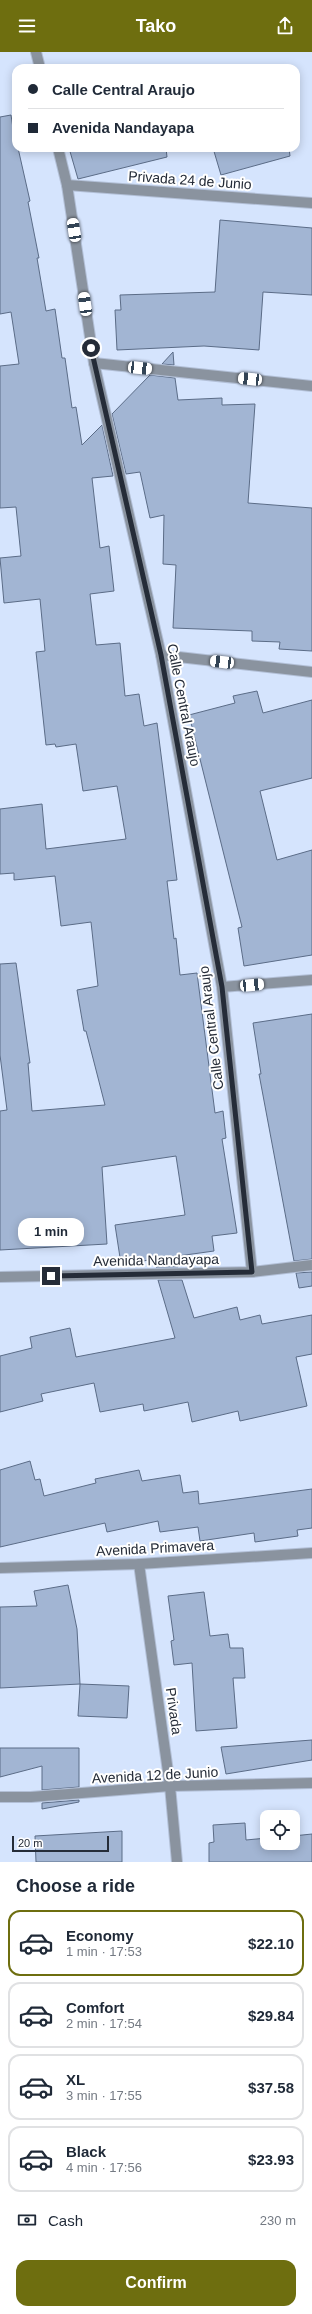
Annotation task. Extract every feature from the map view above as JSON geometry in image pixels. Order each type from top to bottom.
[{"type":"street","points":[[36,52],[39,64]]},
{"type":"street","name":"Calle Central Araujo","points":[[59,152],[67,185],[94,363],[161,655],[222,987],[252,1272]]},
{"type":"street","name":"Privada 24 de Junio","points":[[67,185],[312,203]]},
{"type":"street","points":[[94,363],[312,386]]},
{"type":"street","points":[[161,655],[312,672]]},
{"type":"street","points":[[222,987],[312,980]]},
{"type":"street","name":"Avenida Nandayapa","points":[[0,1277],[252,1272],[312,1265]]},
{"type":"street","name":"Avenida Primavera","points":[[0,1568],[139,1564],[312,1553]]},
{"type":"street","name":"Privada","points":[[139,1564],[170,1786],[177,1862]]},
{"type":"street","name":"Avenida 12 de Junio","points":[[0,1797],[31,1797],[170,1786],[312,1783]]},
{"type":"building","points":[[11,115],[12,152],[19,152],[30,201],[28,202],[39,258],[37,258],[46,311],[55,309],[62,358],[65,358],[72,408],[76,407],[82,445],[102,425],[113,476],[92,478],[100,548],[109,546],[114,591],[90,594],[96,645],[120,643],[125,696],[139,694],[144,726],[157,723],[177,880],[167,881],[174,939],[176,938],[180,975],[197,973],[215,1113],[223,1111],[226,1138],[222,1139],[237,1233],[212,1236],[214,1251],[121,1264],[115,1225],[185,1215],[176,1156],[102,1167],[107,1244],[0,1250],[0,1111],[7,1110],[0,1055],[0,964],[16,963],[30,1063],[28,1063],[32,1111],[105,1105],[86,1031],[84,1031],[77,990],[98,986],[91,922],[61,926],[55,876],[14,880],[14,873],[0,874],[0,809],[42,804],[46,849],[126,839],[117,786],[83,791],[76,744],[56,747],[55,744],[46,745],[36,652],[45,651],[40,599],[4,603],[0,558],[21,556],[16,507],[0,508],[0,366],[19,364],[11,312],[0,314],[0,117]]},
{"type":"building","points":[[70,152],[166,152],[167,157],[78,179]]},
{"type":"building","points":[[214,152],[290,152],[290,156],[221,175]]},
{"type":"building","points":[[220,220],[312,228],[312,295],[263,292],[259,350],[204,346],[117,350],[115,310],[121,310],[120,295],[215,292]]},
{"type":"building","points":[[173,352],[174,365],[162,364]]},
{"type":"building","points":[[150,375],[175,378],[178,400],[222,398],[222,405],[255,404],[248,503],[312,508],[312,651],[279,649],[280,642],[252,641],[252,631],[173,628],[176,565],[163,564],[164,515],[150,518],[140,472],[126,474],[112,414]]},
{"type":"building","points":[[257,691],[263,713],[312,700],[312,778],[260,791],[277,860],[312,850],[312,955],[244,966],[238,928],[242,927],[189,715],[235,703],[233,696]]},
{"type":"building","points":[[312,1014],[312,1259],[294,1261],[259,1074],[261,1074],[253,1023]]},
{"type":"building","points":[[177,1261],[178,1267],[156,1267]]},
{"type":"building","points":[[312,1272],[312,1286],[299,1288],[296,1273]]},
{"type":"building","points":[[158,1280],[182,1280],[194,1318],[237,1307],[240,1320],[260,1315],[262,1324],[312,1315],[312,1354],[296,1357],[307,1406],[240,1421],[238,1411],[192,1422],[188,1402],[144,1411],[143,1404],[100,1412],[94,1383],[41,1394],[43,1401],[0,1412],[0,1356],[32,1348],[30,1337],[70,1328],[76,1357],[175,1338]]},
{"type":"building","points":[[30,1461],[35,1480],[40,1479],[44,1496],[96,1483],[95,1479],[139,1470],[142,1481],[180,1475],[183,1493],[198,1491],[199,1504],[312,1489],[312,1528],[297,1530],[298,1536],[255,1542],[254,1533],[200,1541],[198,1527],[160,1532],[158,1521],[107,1532],[105,1523],[0,1547],[0,1470]]},
{"type":"building","points":[[68,1585],[77,1629],[80,1684],[0,1688],[0,1607],[37,1606],[34,1591]]},
{"type":"building","points":[[204,1592],[210,1636],[228,1634],[230,1648],[243,1648],[245,1678],[233,1678],[237,1728],[196,1731],[192,1663],[174,1665],[171,1641],[174,1640],[168,1596]]},
{"type":"building","points":[[80,1684],[129,1686],[127,1718],[78,1716]]},
{"type":"building","points":[[312,1740],[312,1760],[226,1774],[221,1747]]},
{"type":"building","points":[[0,1748],[79,1748],[79,1787],[42,1790],[42,1766],[0,1777]]},
{"type":"building","points":[[79,1800],[79,1802],[42,1809],[42,1803]]},
{"type":"building","points":[[245,1823],[246,1840],[260,1839],[260,1850],[300,1850],[300,1835],[312,1834],[312,1862],[209,1862],[209,1843],[214,1842],[213,1825]]},
{"type":"building","points":[[122,1831],[122,1862],[36,1862],[35,1836]]},
{"type":"route","points":[[51,1276],[252,1272],[222,987],[161,655],[91,348]]}]
